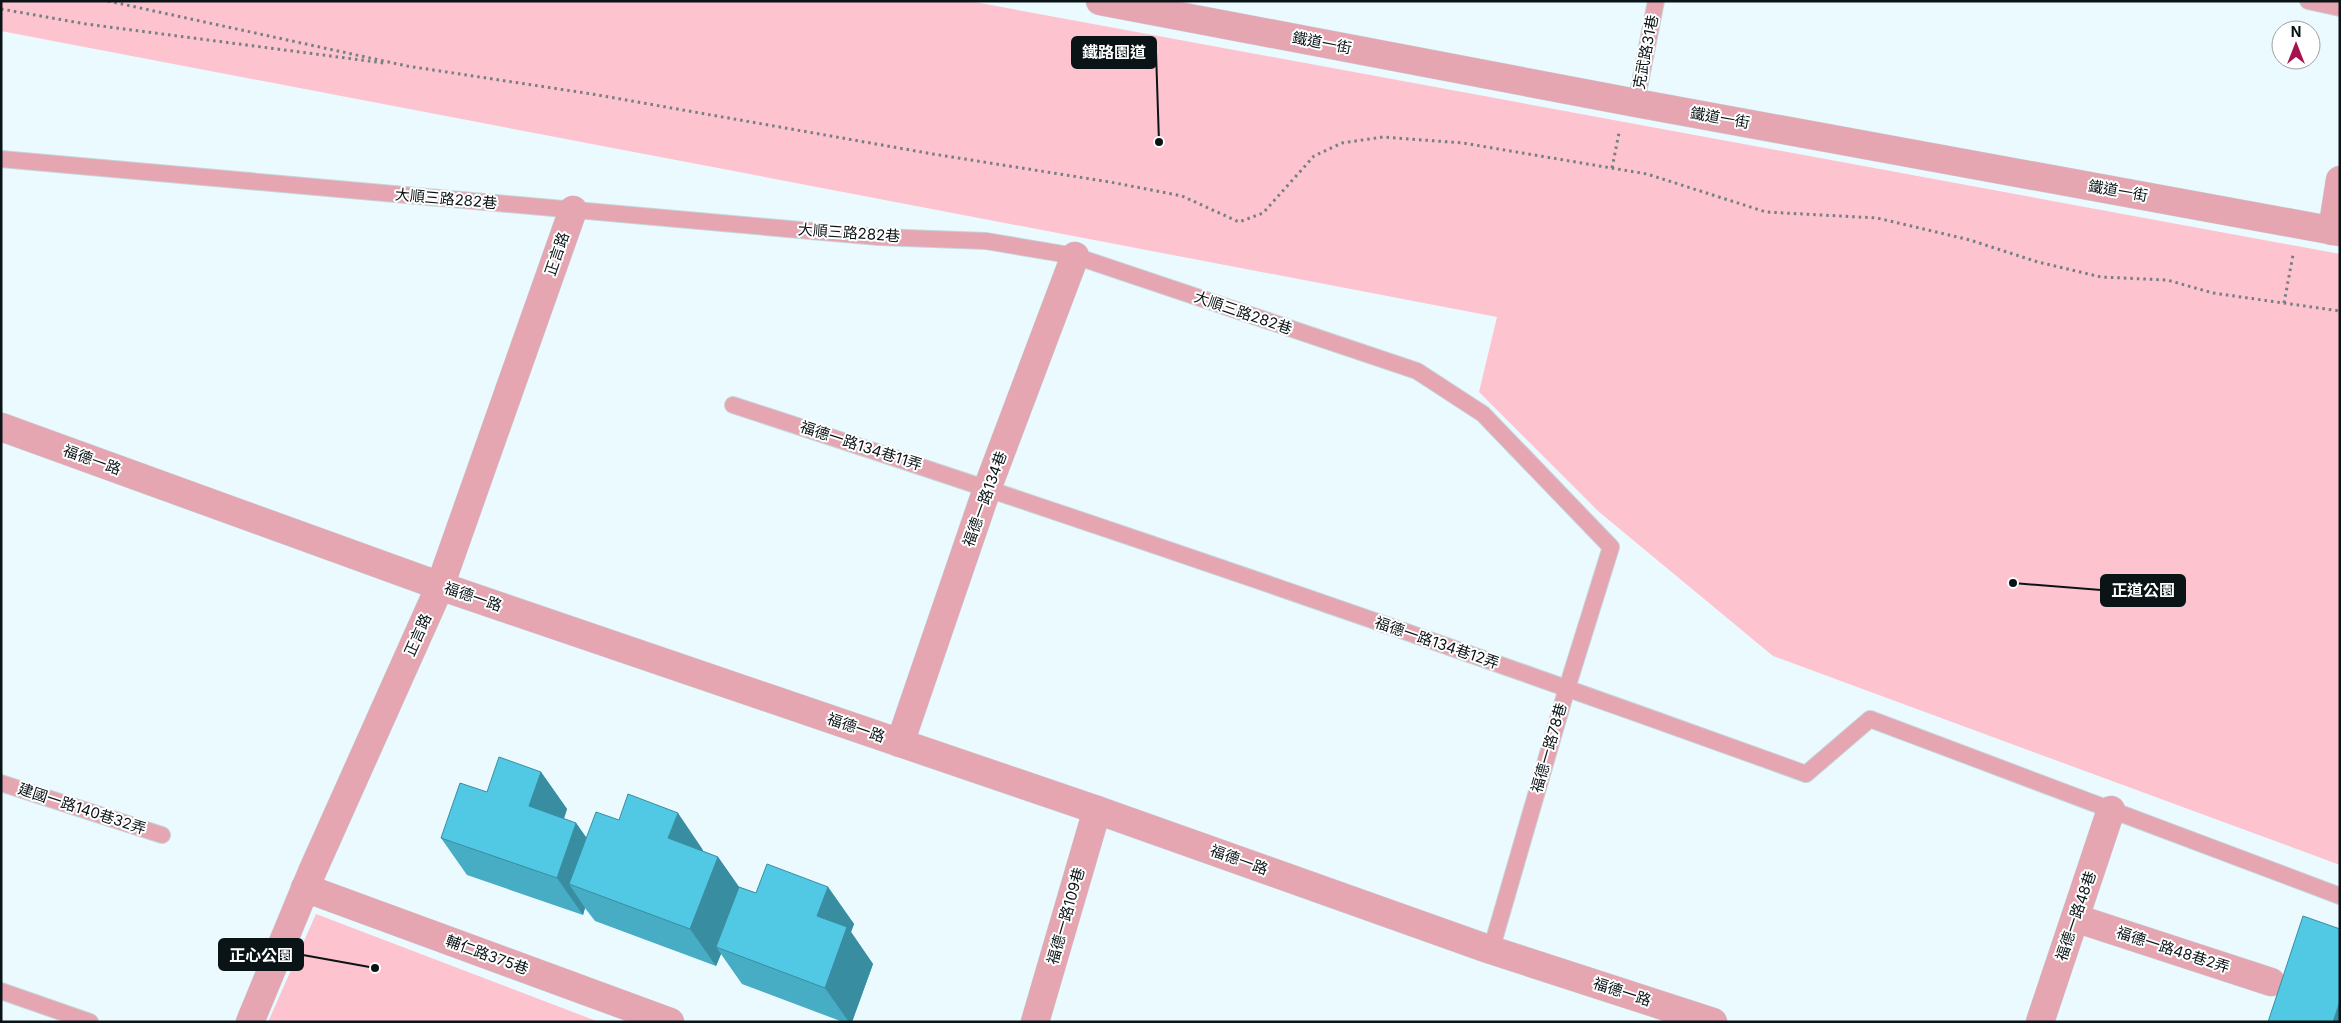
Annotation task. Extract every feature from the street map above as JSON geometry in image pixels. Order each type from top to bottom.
[{"type":"street","name":"鐵道一街","points":[[1100,1],[1636,103],[2336,232]]},
{"type":"street","points":[[2336,232],[2340,180]]},
{"type":"street","name":"正言路","points":[[250,1022],[305,888],[440,586],[573,210]]},
{"type":"street","name":"福德一路134巷","points":[[900,743],[988,489],[1075,256]]},
{"type":"street","name":"福德一路","points":[[1,427],[440,586],[1097,810],[1491,950],[1713,1022]]},
{"type":"street","name":"福德一路109巷","points":[[1035,1022],[1097,810]]},
{"type":"street","name":"福德一路48巷","points":[[2040,1022],[2111,810]]},
{"type":"street","name":"輔仁路375巷","points":[[305,888],[670,1022]]},
{"type":"street","name":"福德一路48巷2弄","points":[[2075,918],[2271,982]]},
{"type":"lane","name":"克武路31巷","points":[[1636,103],[1656,1]]},
{"type":"lane","points":[[2308,1],[2340,8]]},
{"type":"lane","name":"大順三路282巷","points":[[1,159],[879,237],[986,241],[1075,256],[1417,371],[1483,414],[1611,547]]},
{"type":"lane","name":"福德一路134巷11弄","points":[[733,405],[988,489]]},
{"type":"lane","name":"福德一路134巷12弄","points":[[988,489],[1567,688],[1806,774],[1870,719],[2111,810]]},
{"type":"lane","name":"福德一路78巷","points":[[1491,950],[1567,688],[1611,547]]},
{"type":"lane","name":"建國一路140巷32弄","points":[[1,782],[162,835]]},
{"type":"lane","points":[[2111,810],[2340,896]]},
{"type":"lane","points":[[1,991],[90,1022]]},
{"type":"path","points":[[108,1],[407,66]]},
{"type":"path","points":[[1,8],[86,24],[407,66],[592,94],[933,154],[1110,182],[1182,196],[1239,222],[1263,213],[1314,156],[1342,143],[1383,137],[1463,143],[1647,174],[1766,212],[1877,218],[1970,240],[2038,262],[2101,277],[2167,280],[2213,293],[2340,311]]},
{"type":"path","points":[[1612,168],[1620,126]]},
{"type":"path","points":[[2284,303],[2294,250]]},
{"type":"shaded area","points":[[1,1],[969,1],[2340,254],[2340,865],[1773,656],[1598,511],[1479,392],[1497,317],[1,31]]},
{"type":"shaded area","points":[[316,914],[599,1022],[268,1022]]},
{"type":"building","points":[[499,757],[541,772],[529,806],[576,823],[557,878],[441,838],[460,783],[487,792]]},
{"type":"building","points":[[628,794],[678,813],[668,838],[718,857],[690,929],[569,884],[596,812],[619,820]]},
{"type":"building","points":[[767,864],[828,887],[817,916],[847,927],[825,988],[716,947],[739,887],[756,893]]},
{"type":"building","points":[[2303,916],[2340,929],[2340,1001],[2333,1022],[2268,1022]]},
{"type":"place","name":"鐵路園道","points":[[1159,142]]},
{"type":"place","name":"正道公園","points":[[2013,583]]},
{"type":"place","name":"正心公園","points":[[375,968]]}]
